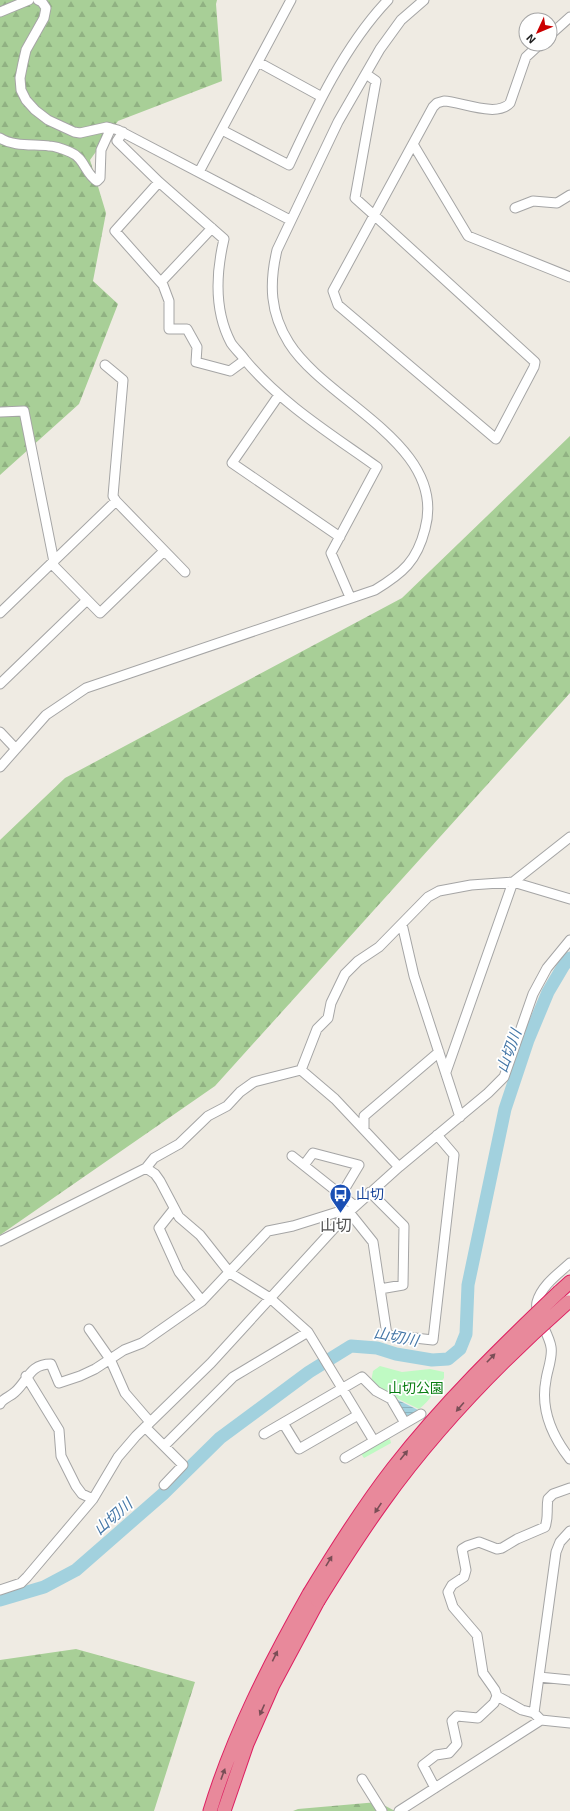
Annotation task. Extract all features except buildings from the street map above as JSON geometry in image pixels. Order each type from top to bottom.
[{"type":"highway","points":[[224,1811],[247,1744],[273,1685],[313,1597],[352,1526],[411,1446],[511,1337],[566,1298],[570,1282]]},
{"type":"highway","points":[[210,1811],[225,1768],[249,1710],[285,1637],[313,1597]]},
{"type":"street","points":[[0,12],[30,0]]},
{"type":"street","points":[[38,0],[42,2],[46,8],[39,28],[31,38],[26,50],[20,78],[21,90],[26,100],[48,120],[74,132],[80,133],[107,127],[123,132],[290,220]]},
{"type":"street","points":[[199,172],[291,0]]},
{"type":"street","points":[[222,130],[289,165],[322,97],[354,44],[388,0]]},
{"type":"street","points":[[0,767],[46,715],[86,688],[350,597],[375,590],[398,576],[411,561],[421,544],[426,525],[428,506],[425,490],[418,471],[398,444],[307,365],[297,354],[281,329],[272,301],[273,267],[277,250],[338,122],[380,49],[401,20],[424,0]]},
{"type":"street","points":[[558,28],[570,17]]},
{"type":"street","points":[[366,74],[376,81],[355,198],[375,216],[535,362],[534,367],[496,439],[338,305],[333,291],[375,216],[433,107],[437,103],[444,100],[491,110],[506,107],[510,102],[526,57],[531,52]]},
{"type":"street","points":[[258,62],[322,97]]},
{"type":"street","points":[[0,138],[15,143],[50,146],[70,152],[81,160],[93,179],[97,181],[100,178],[101,150],[111,128]]},
{"type":"street","points":[[123,132],[118,141],[159,182],[224,239],[217,279],[223,322],[232,343],[245,360],[278,395],[377,467],[331,553],[350,597]]},
{"type":"street","points":[[413,144],[468,236],[570,277]]},
{"type":"street","points":[[159,182],[115,231],[160,282],[169,301],[168,329],[187,329],[197,347],[196,362],[230,371],[245,360]]},
{"type":"street","points":[[515,208],[533,201],[557,202],[570,195]]},
{"type":"street","points":[[160,282],[212,228]]},
{"type":"street","points":[[105,365],[122,380],[113,496],[116,501],[185,572]]},
{"type":"street","points":[[278,395],[232,463],[340,537]]},
{"type":"street","points":[[0,412],[24,410],[53,563],[100,613],[164,551]]},
{"type":"street","points":[[0,614],[116,501]]},
{"type":"street","points":[[0,684],[87,600]]},
{"type":"street","points":[[0,732],[16,749]]},
{"type":"street","points":[[446,1072],[513,882],[570,837]]},
{"type":"street","points":[[300,1070],[317,1029],[328,1018],[331,1003],[345,974],[358,961],[379,947],[428,897],[439,890],[471,885],[513,882],[570,899]]},
{"type":"street","points":[[402,924],[414,976],[460,1117]]},
{"type":"street","points":[[0,1590],[21,1583],[93,1499],[118,1457],[148,1424],[211,1363],[352,1209],[399,1167],[488,1093],[504,1077],[533,994],[547,968],[570,940]]},
{"type":"street","points":[[364,1129],[364,1116],[439,1052]]},
{"type":"street","points":[[300,1070],[335,1099],[399,1167]]},
{"type":"street","points":[[0,1241],[146,1168],[154,1158],[179,1144],[208,1116],[227,1106],[240,1092],[254,1082],[300,1070]]},
{"type":"street","points":[[292,1156],[341,1195],[352,1209],[373,1242],[387,1335],[433,1340],[454,1155],[437,1135]]},
{"type":"street","points":[[304,1165],[313,1153],[359,1165],[341,1195]]},
{"type":"street","points":[[146,1168],[155,1174],[160,1181],[179,1217],[200,1235],[230,1273],[270,1298],[308,1332],[374,1441]]},
{"type":"street","points":[[370,1192],[404,1226],[403,1285],[380,1289]]},
{"type":"street","points":[[174,1209],[159,1228],[179,1272],[202,1301]]},
{"type":"street","points":[[0,1404],[1,1400],[14,1394],[20,1388],[26,1376],[36,1368],[45,1364],[51,1364],[59,1383],[80,1376],[110,1360],[124,1350],[142,1343],[202,1301],[268,1231],[293,1226],[344,1210],[352,1209]]},
{"type":"street","points":[[570,1263],[545,1285],[536,1310],[547,1332],[551,1349],[543,1394],[546,1413],[552,1433],[570,1459]]},
{"type":"street","points":[[89,1329],[110,1360],[125,1393],[164,1446],[183,1466],[164,1485]]},
{"type":"street","points":[[164,1446],[234,1377],[308,1332]]},
{"type":"street","points":[[26,1376],[59,1430],[61,1456],[76,1486],[82,1494],[93,1499]]},
{"type":"street","points":[[264,1434],[362,1377],[376,1391],[391,1399],[405,1424]]},
{"type":"street","points":[[345,1458],[421,1414]]},
{"type":"street","points":[[283,1423],[299,1449],[358,1415]]},
{"type":"street","points":[[570,1488],[553,1494],[548,1499],[546,1506],[548,1519],[545,1527],[517,1538],[502,1548],[497,1549],[479,1542],[462,1549],[466,1570],[464,1577],[452,1585],[448,1592],[453,1607],[477,1635],[483,1673],[498,1696],[522,1710],[538,1717],[570,1723]]},
{"type":"street","points":[[538,1717],[539,1677],[556,1552],[560,1542],[570,1531]]},
{"type":"street","points":[[560,1542],[570,1544]]},
{"type":"street","points":[[539,1677],[570,1680]]},
{"type":"street","points":[[435,1788],[422,1765],[436,1755],[449,1753],[457,1744],[452,1721],[457,1716],[478,1718],[494,1703],[498,1696]]},
{"type":"street","points":[[399,1811],[538,1717]]},
{"type":"street","points":[[362,1779],[382,1811]]},
{"type":"green space","points":[[0,0],[217,0],[216,4],[222,81],[118,121],[90,160],[106,213],[93,281],[118,304],[79,404],[0,475]]},
{"type":"green space","points":[[570,436],[570,693],[215,1086],[0,1235],[0,840],[65,778],[402,598]]},
{"type":"green space","name":"山切公園","points":[[380,1366],[402,1372],[430,1369],[444,1372],[444,1378],[430,1398],[419,1409],[382,1391],[371,1382],[373,1371]]},
{"type":"green space","points":[[390,1439],[391,1443],[364,1458],[360,1452],[371,1446]]},
{"type":"green space","points":[[76,1649],[195,1682],[154,1811],[0,1811],[0,1660]]},
{"type":"green space","points":[[378,1802],[395,1811],[293,1811],[298,1809]]},
{"type":"water","points":[[394,1398],[420,1411],[409,1418],[404,1417]]},
{"type":"waterway","name":"山切川","points":[[0,1600],[44,1587],[76,1570],[163,1494],[220,1438],[309,1372],[351,1346],[377,1348],[396,1354],[432,1360],[448,1359],[460,1349],[466,1334],[468,1285],[505,1109],[528,1040],[548,992],[564,965],[570,958]]},
{"type":"place","name":"山切","points":[[340,1214]]},
{"type":"district","name":"山切","points":[[336,1225]]}]
